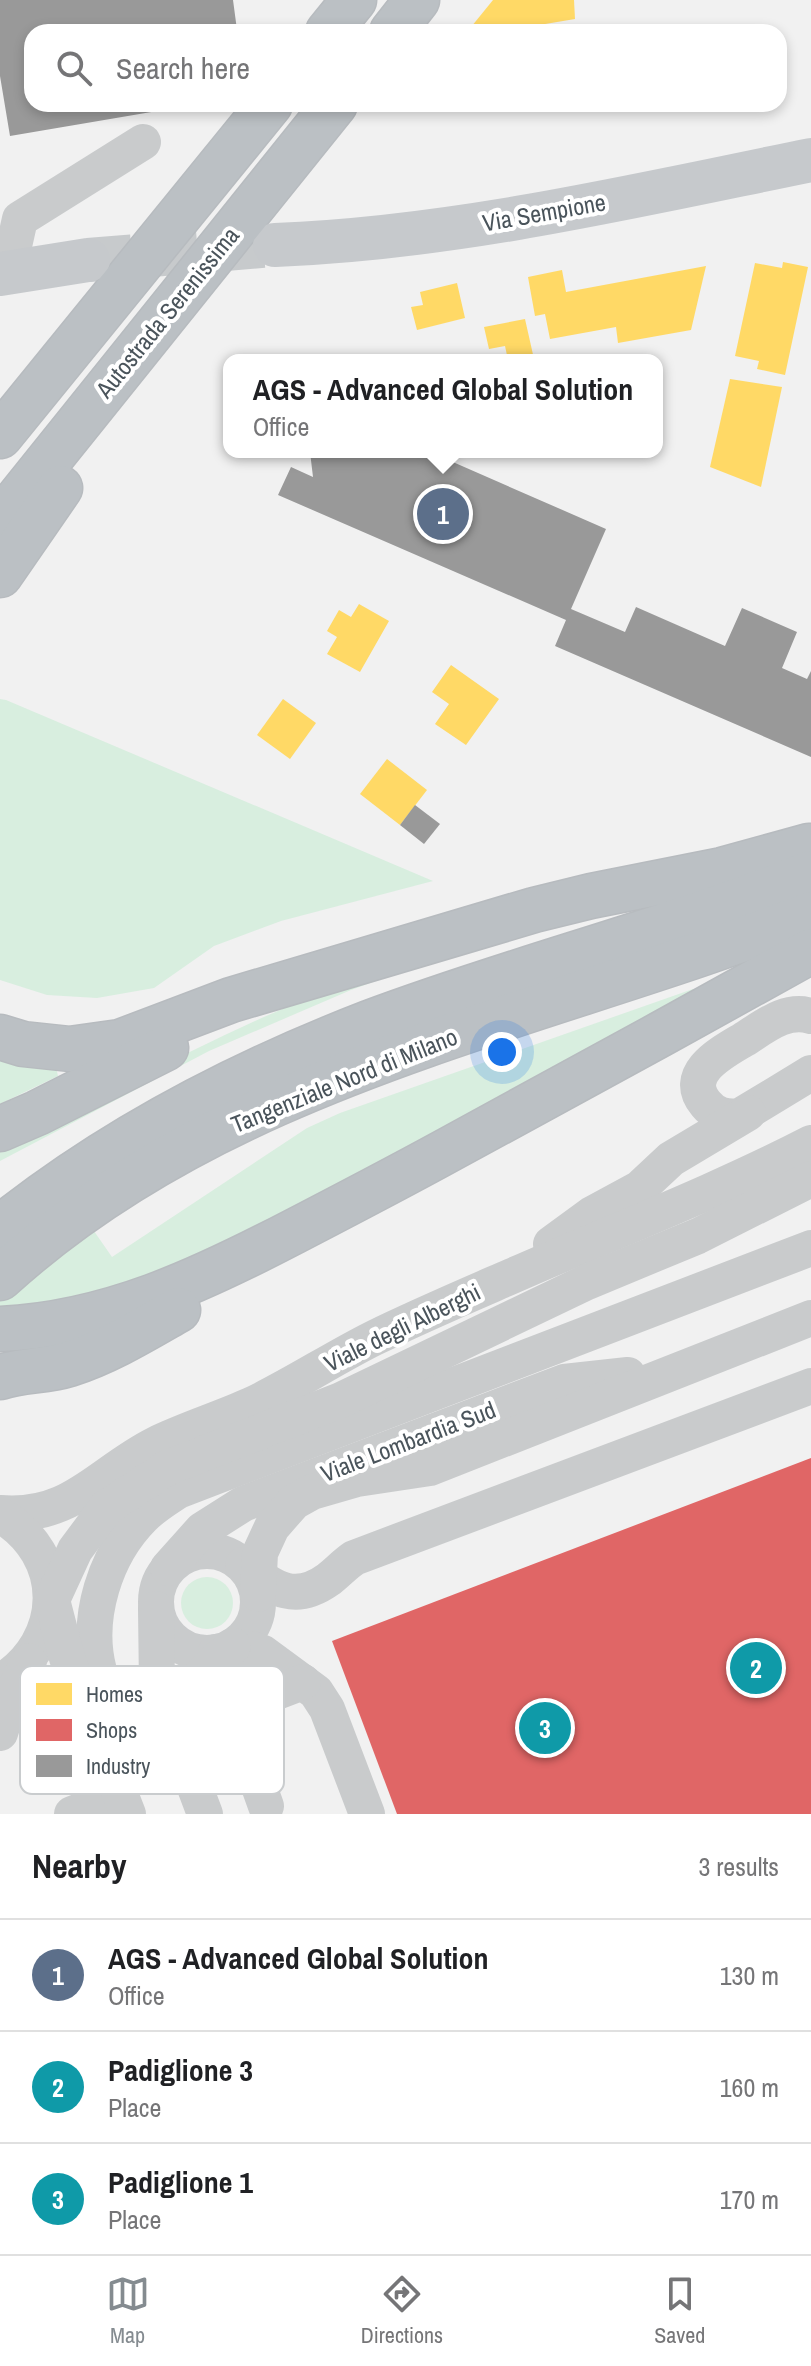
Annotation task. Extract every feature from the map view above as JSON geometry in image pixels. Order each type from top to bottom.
[{"type":"highway","points":[[334,24],[354,0]]},
{"type":"highway","points":[[398,24],[417,0]]},
{"type":"highway","points":[[0,436],[263,112]]},
{"type":"highway","name":"Autostrada Serenissima","points":[[0,521],[329,112]]},
{"type":"highway","points":[[0,575],[266,190]]},
{"type":"highway","points":[[0,1037],[50,1049],[93,1048],[151,1031],[231,1000],[534,910],[722,870],[811,845]]},
{"type":"highway","name":"Tangenziale Nord di Milano","points":[[7,1222],[94,1159],[146,1128],[200,1098],[285,1058],[371,1023],[717,908],[811,873]]},
{"type":"highway","name":"Tangenziale Nord di Milano","points":[[2,1278],[81,1214],[149,1169],[202,1139],[311,1088],[424,1045],[751,938],[811,914]]},
{"type":"highway","points":[[0,1129],[209,1027],[325,976],[407,946]]},
{"type":"highway","points":[[0,1329],[51,1325],[90,1317],[177,1289],[227,1266],[395,1179],[811,951]]},
{"type":"highway","points":[[0,1377],[65,1365],[125,1340],[233,1279],[395,1179]]},
{"type":"main road","name":"Via Sempione","points":[[275,245],[388,238],[625,198],[811,160]]},
{"type":"main road","points":[[4,273],[88,260]]},
{"type":"street","points":[[4,273],[20,219],[143,142]]},
{"type":"street","points":[[748,1113],[730,1117],[708,1107],[701,1098],[698,1082],[707,1063],[782,1016],[797,1013],[811,1016]]},
{"type":"street","points":[[509,1277],[592,1214],[640,1188],[671,1159],[811,1073]]},
{"type":"street","name":"Viale degli Alberghi","points":[[0,1514],[37,1513],[57,1507],[94,1486],[128,1458],[253,1404],[375,1338],[736,1180],[811,1143]]},
{"type":"street","name":"Viale degli Alberghi","points":[[26,1666],[40,1642],[52,1600],[75,1550],[107,1507],[122,1495],[167,1468],[341,1400],[587,1282],[698,1236],[811,1179]]},
{"type":"street","points":[[341,1400],[811,1206]]},
{"type":"street","points":[[98,1666],[95,1646],[97,1602],[117,1553],[143,1517],[178,1491],[811,1248]]},
{"type":"street","name":"Viale Lombardia Sud","points":[[252,1578],[272,1527],[294,1502],[312,1492],[357,1479],[430,1468],[811,1318]]},
{"type":"street","name":"Viale Lombardia Sud","points":[[168,1568],[202,1530],[243,1504],[564,1382],[673,1370]]},
{"type":"street","points":[[157,1666],[156,1602],[159,1583],[168,1568],[197,1552],[213,1551],[228,1555],[252,1578],[288,1593],[318,1586],[354,1558],[811,1386]]},
{"type":"street","points":[[0,1514],[27,1536],[46,1566],[71,1666]]},
{"type":"street","points":[[209,1666],[252,1626],[258,1610],[252,1578]]},
{"type":"street","points":[[156,1602],[159,1618],[177,1643],[201,1652],[229,1647],[252,1649],[281,1666]]},
{"type":"street","points":[[21,1666],[30,1658]]},
{"type":"street","points":[[69,1662],[73,1666]]},
{"type":"street","points":[[0,1682],[20,1667]]},
{"type":"street","points":[[284,1668],[316,1692],[327,1709],[367,1814]]},
{"type":"street","name":"Viale degli Alberghi","points":[[0,1733],[20,1680]]},
{"type":"street","points":[[284,1689],[303,1682]]},
{"type":"street","points":[[146,1794],[154,1814]]},
{"type":"street","points":[[197,1794],[205,1814]]},
{"type":"street","points":[[262,1794],[266,1806]]},
{"type":"street","points":[[72,1814],[125,1805]]},
{"type":"green space","points":[[0,699],[433,881],[281,921],[214,946],[154,988],[97,998],[47,995],[0,980]]},
{"type":"green space","points":[[442,957],[351,990],[209,1051],[0,1161],[0,1146],[259,1019],[359,979]]},
{"type":"green space","points":[[693,989],[706,990],[413,1151],[126,1292],[0,1311],[0,1198],[26,1231],[71,1198],[112,1257],[307,1128],[340,1113]]},
{"type":"green space","points":[[0,1054],[56,1067],[58,1076],[0,1104]]},
{"type":"green space","points":[[207,1577],[225,1585],[233,1603],[225,1621],[207,1629],[189,1621],[181,1603],[189,1585]]},
{"type":"building: Homes","points":[[493,0],[574,0],[575,19],[545,24],[474,24]]},
{"type":"building: Homes","points":[[783,262],[808,267],[785,375],[757,369],[759,361],[735,356],[755,263],[782,268]]},
{"type":"building: Homes","points":[[706,266],[691,330],[618,343],[616,327],[550,339],[545,314],[535,316],[528,277],[562,270],[566,292]]},
{"type":"building: Homes","points":[[457,283],[465,318],[417,330],[411,307],[423,305],[420,292]]},
{"type":"building: Homes","points":[[525,319],[533,354],[507,354],[505,346],[489,349],[484,327]]},
{"type":"building: Homes","points":[[730,379],[782,387],[761,487],[710,467]]},
{"type":"building: Homes","points":[[359,604],[389,621],[360,672],[327,654],[337,637],[327,631],[339,610],[351,617]]},
{"type":"building: Homes","points":[[451,665],[499,699],[466,745],[435,724],[449,704],[432,692]]},
{"type":"building: Homes","points":[[283,699],[316,723],[290,759],[257,735]]},
{"type":"building: Homes","points":[[387,759],[427,790],[400,825],[360,794]]},
{"type":"building: Shops","points":[[811,1458],[811,1814],[397,1814],[332,1641]]},
{"type":"building: Industry","points":[[0,0],[233,0],[236,24],[24,24],[24,112],[151,112],[10,136],[0,76]]},
{"type":"building: Industry","points":[[311,458],[444,458],[606,529],[571,609],[625,632],[636,607],[725,646],[742,608],[797,632],[782,668],[807,679],[811,671],[811,757],[555,646],[566,620],[278,495],[291,467],[313,477]]},
{"type":"building: Industry","points":[[415,805],[440,824],[424,844],[400,825]]},
{"type":"tunnel","points":[[88,260],[275,245]]},
{"type":"place","name":"AGS - Advanced Global Solution","points":[[443,514]]},
{"type":"place","name":"Padiglione 3","points":[[756,1668]]},
{"type":"place","name":"Padiglione 1","points":[[545,1728]]}]
